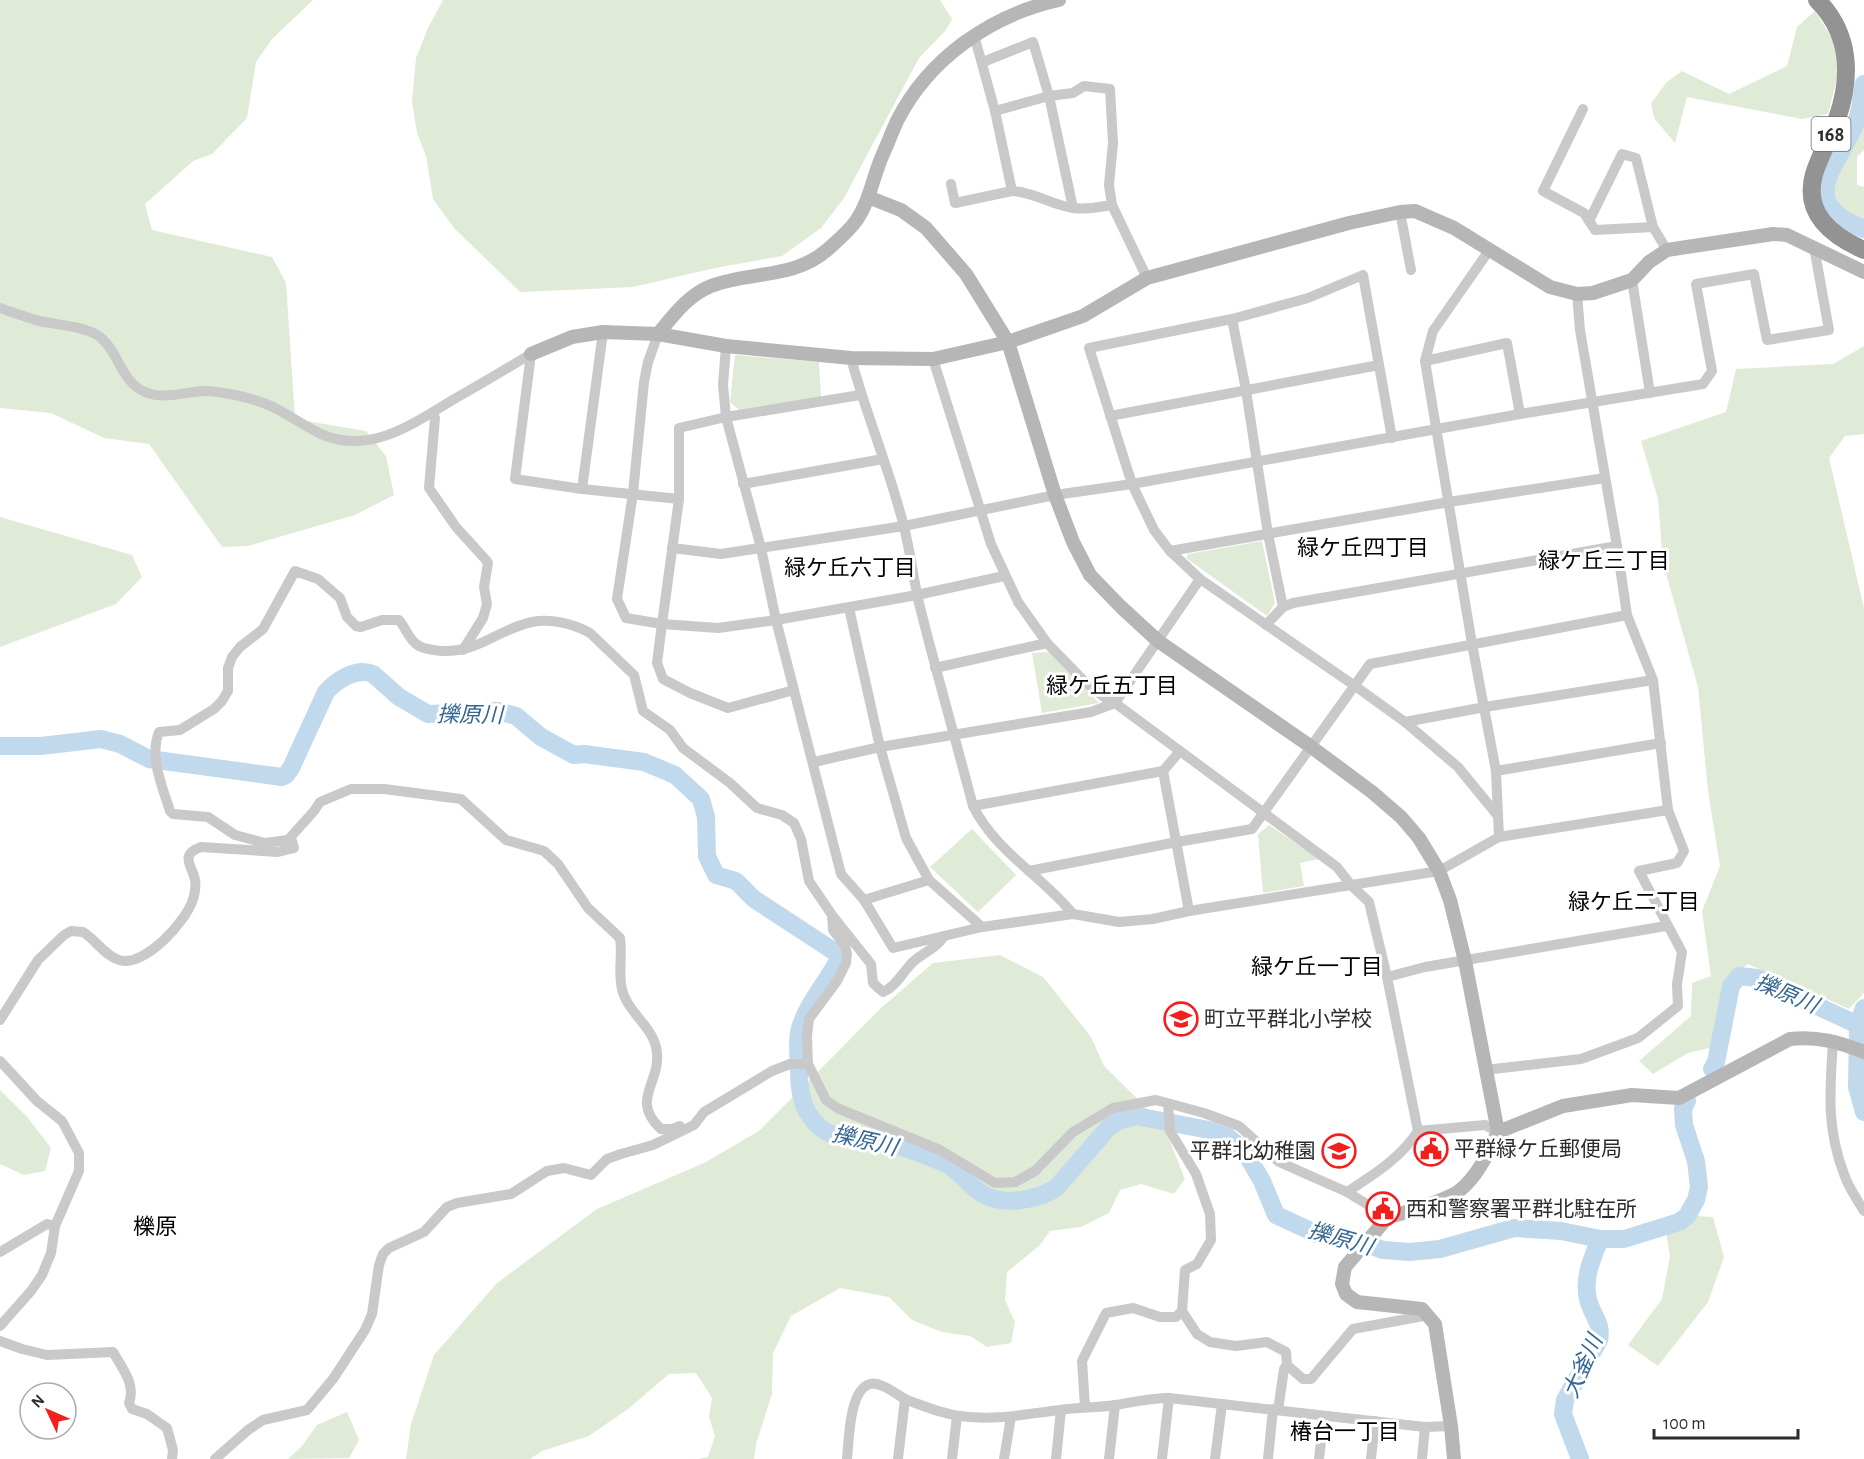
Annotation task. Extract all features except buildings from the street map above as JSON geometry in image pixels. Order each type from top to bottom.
[{"type":"highway","name":"168","points":[[1817,0],[1827,9],[1837,26],[1845,47],[1846,63],[1838,118],[1812,183],[1814,205],[1819,217],[1837,237],[1864,250]]},
{"type":"street","points":[[1004,576],[849,608],[718,628],[662,624],[626,618],[617,599],[633,493],[644,382],[658,334],[685,304],[711,287],[794,269],[812,261],[835,242],[856,221],[868,197],[897,121],[909,101],[941,63],[974,35],[1011,15],[1059,0]]},
{"type":"street","points":[[974,35],[995,111],[1012,191]]},
{"type":"street","points":[[983,62],[1033,42],[1049,96],[1073,208]]},
{"type":"street","points":[[995,111],[1049,96],[1073,93],[1084,86],[1110,89],[1113,143],[1109,185],[1112,205],[1147,278]]},
{"type":"street","points":[[1583,109],[1543,191],[1584,213],[1595,230],[1653,227]]},
{"type":"street","points":[[1589,220],[1622,154],[1636,158],[1653,227],[1667,250]]},
{"type":"street","points":[[951,184],[955,203],[1012,191],[1027,192],[1073,208],[1112,205]]},
{"type":"street","points":[[868,197],[901,210],[926,228],[966,274],[1008,342],[1055,495],[1073,542],[1090,575],[1158,641],[1310,746],[1372,792],[1419,838],[1439,871],[1450,900],[1465,961],[1498,1132],[1482,1164],[1459,1192],[1383,1222],[1345,1267],[1342,1284],[1346,1294],[1357,1302],[1422,1309],[1435,1324],[1454,1459]]},
{"type":"street","points":[[1400,212],[1410,270]]},
{"type":"street","points":[[0,308],[37,320],[85,329],[97,335],[112,351],[117,363],[134,386],[143,392],[153,395],[217,392],[238,396],[266,404],[326,436],[342,441],[361,441],[399,432],[433,414],[531,354],[572,337],[603,332],[658,334],[726,346],[851,358],[933,359],[1008,342],[1083,316],[1147,278],[1349,223],[1400,212],[1415,212],[1454,228],[1550,287],[1578,294],[1593,293],[1632,280],[1649,262],[1667,250],[1773,234],[1787,235],[1864,272]]},
{"type":"street","points":[[672,548],[721,554],[904,526],[1055,495],[1132,484],[1520,414],[1703,384],[1712,371],[1696,284],[1754,274],[1767,340],[1829,330],[1814,247]]},
{"type":"street","points":[[1490,249],[1433,330],[1425,361],[1472,644],[1496,771],[1498,837]]},
{"type":"street","points":[[1392,438],[1363,275],[1308,298],[1232,319],[1089,348],[1132,484],[1154,530],[1170,551],[1200,579],[1405,722],[1458,767],[1498,816]]},
{"type":"street","points":[[1632,280],[1650,393]]},
{"type":"street","points":[[1485,1070],[1581,1059],[1638,1038],[1678,1006],[1677,984],[1682,952],[1666,926],[1639,871],[1677,863],[1684,851],[1668,810],[1653,680],[1627,615],[1580,330],[1578,294]]},
{"type":"street","points":[[1232,319],[1246,390],[1268,534],[1283,607]]},
{"type":"street","points":[[582,489],[603,332]]},
{"type":"street","points":[[1425,361],[1507,343],[1520,414]]},
{"type":"street","points":[[726,346],[723,385],[726,417],[842,874],[864,900],[893,948],[982,927],[1073,914],[1119,922],[1153,919],[1189,910],[1439,871],[1498,837],[1668,810]]},
{"type":"street","points":[[531,354],[515,479],[582,489],[679,499]]},
{"type":"street","points":[[851,358],[860,395],[884,459],[904,526],[917,595],[973,806],[983,825],[1000,845],[1058,896],[1073,914]]},
{"type":"street","points":[[933,359],[990,544],[1018,602],[1047,644],[1086,683],[1104,697],[1337,867],[1351,885],[1369,902],[1387,977],[1418,1131],[1409,1146],[1395,1159],[1347,1192]]},
{"type":"street","points":[[1110,416],[1379,365]]},
{"type":"street","points":[[794,690],[728,708],[663,679],[657,663],[679,499],[679,428],[726,417],[860,395]]},
{"type":"street","points":[[433,414],[435,418],[429,488],[456,527],[488,563],[484,587],[487,604],[483,618],[463,650]]},
{"type":"street","points":[[743,484],[884,459]]},
{"type":"street","points":[[1170,551],[1449,502],[1605,478]]},
{"type":"street","points":[[1266,624],[1283,607],[1293,603],[1617,546]]},
{"type":"street","points":[[0,1020],[38,960],[67,933],[83,932],[111,957],[122,961],[134,960],[164,940],[178,927],[193,899],[196,882],[188,858],[194,849],[201,847],[278,852],[294,848],[292,841],[288,840],[265,843],[235,835],[208,817],[173,814],[170,811],[159,774],[154,744],[159,732],[180,730],[214,709],[222,701],[228,691],[228,668],[232,657],[240,647],[263,629],[295,571],[318,579],[340,598],[347,617],[356,626],[361,627],[382,620],[399,620],[414,642],[433,650],[463,650],[488,642],[508,630],[534,622],[562,622],[590,633],[634,675],[643,711],[670,730],[683,748],[730,783],[757,808],[782,815],[794,823],[801,839],[809,881],[832,915],[871,964],[873,983],[883,992],[890,990],[913,962],[940,944],[944,936]]},
{"type":"street","points":[[814,762],[880,747],[1091,712],[1115,703],[1200,579]]},
{"type":"street","points":[[849,608],[880,747],[906,838],[929,880],[982,927]]},
{"type":"street","points":[[1029,871],[1252,829],[1370,664],[1627,615]]},
{"type":"street","points":[[935,668],[1047,644]]},
{"type":"street","points":[[1405,722],[1653,680]]},
{"type":"street","points":[[1496,771],[1661,743]]},
{"type":"street","points":[[973,806],[1162,771],[1180,751]]},
{"type":"street","points":[[1162,771],[1189,910]]},
{"type":"street","points":[[288,840],[320,802],[332,795],[351,789],[384,789],[460,799],[506,840],[544,851],[558,864],[588,908],[620,938],[622,991],[627,1005],[646,1026],[657,1049],[658,1064],[647,1094],[647,1107],[651,1120],[661,1129],[672,1129],[772,1071],[801,1063]]},
{"type":"street","points":[[864,900],[929,880]]},
{"type":"street","points":[[832,915],[833,930],[845,946],[846,963],[837,981],[809,1019],[801,1063],[826,1100],[837,1108],[940,1150],[995,1183],[1015,1182],[1035,1171],[1073,1132],[1113,1108],[1156,1100],[1169,1109],[1204,1113],[1239,1126],[1280,1162],[1347,1192],[1383,1222]]},
{"type":"street","points":[[1387,977],[1425,967],[1666,926]]},
{"type":"street","points":[[1498,1132],[1563,1106],[1632,1095],[1679,1098],[1790,1039],[1808,1037],[1839,1042],[1864,1052]]},
{"type":"street","points":[[1839,1042],[1830,1104],[1832,1135],[1844,1176],[1864,1211]]},
{"type":"street","points":[[0,1061],[38,1101],[62,1121],[79,1153],[79,1171],[56,1226],[51,1253],[42,1275],[0,1326]]},
{"type":"street","points":[[1169,1109],[1170,1127],[1196,1174],[1210,1214],[1211,1240],[1197,1264],[1185,1270],[1182,1311],[1197,1334],[1210,1342],[1236,1347],[1267,1342],[1286,1352],[1287,1365],[1276,1409],[1268,1459]]},
{"type":"street","points":[[215,1459],[263,1420],[307,1410],[333,1379],[365,1330],[372,1314],[379,1265],[383,1254],[389,1248],[424,1232],[447,1207],[457,1203],[511,1194],[547,1171],[564,1168],[591,1175],[607,1159],[653,1145],[694,1125],[704,1112]]},
{"type":"street","points":[[1418,1131],[1485,1125],[1498,1132]]},
{"type":"street","points":[[0,1252],[47,1224],[56,1226]]},
{"type":"street","points":[[1085,1407],[1082,1361],[1106,1313],[1133,1308],[1161,1317],[1176,1317],[1182,1311]]},
{"type":"street","points":[[1287,1365],[1303,1380],[1311,1379],[1353,1329],[1429,1315]]},
{"type":"street","points":[[0,1341],[22,1350],[47,1355],[113,1352],[129,1380],[132,1396],[129,1402],[132,1409],[147,1414],[167,1428],[173,1450],[172,1459]]},
{"type":"street","points":[[847,1459],[855,1398],[861,1389],[871,1384],[878,1385],[905,1399],[957,1416],[994,1420],[1115,1405],[1149,1398],[1169,1398],[1425,1427],[1451,1426]]},
{"type":"street","points":[[1162,1459],[1169,1398]]},
{"type":"street","points":[[898,1459],[905,1399]]},
{"type":"street","points":[[1215,1459],[1222,1404]]},
{"type":"street","points":[[1109,1459],[1115,1405]]},
{"type":"street","points":[[1056,1459],[1061,1410]]},
{"type":"street","points":[[952,1459],[957,1416]]},
{"type":"street","points":[[1319,1459],[1324,1416]]},
{"type":"street","points":[[1004,1459],[1011,1417]]},
{"type":"street","points":[[1371,1459],[1375,1421]]},
{"type":"street","points":[[1422,1459],[1425,1427]]},
{"type":"green space","points":[[0,0],[313,0],[272,39],[256,62],[247,118],[212,154],[193,161],[145,204],[152,230],[272,257],[286,283],[295,419],[366,431],[386,456],[394,495],[355,515],[248,546],[222,547],[149,444],[104,438],[51,413],[0,408]]},
{"type":"green space","points":[[443,0],[940,0],[952,19],[946,30],[919,58],[844,198],[821,228],[782,256],[715,268],[633,287],[520,292],[454,228],[433,199],[426,156],[417,133],[412,101],[416,58]]},
{"type":"green space","points":[[1815,11],[1838,48],[1837,78],[1828,114],[1802,119],[1687,97],[1675,143],[1654,118],[1651,103],[1667,82],[1682,71],[1729,94],[1787,66],[1797,27]]},
{"type":"green space","points":[[1864,126],[1864,150],[1857,157],[1857,185],[1864,187],[1864,224],[1839,210],[1832,201],[1830,191],[1831,180],[1840,157]]},
{"type":"green space","points":[[1864,346],[1864,434],[1845,436],[1829,458],[1864,608],[1864,993],[1849,1009],[1748,964],[1728,979],[1710,1048],[1688,1053],[1653,1074],[1639,1061],[1691,1016],[1692,983],[1711,976],[1702,911],[1720,866],[1708,791],[1698,687],[1663,563],[1658,499],[1641,441],[1726,412],[1736,369],[1833,364]]},
{"type":"green space","points":[[735,355],[819,362],[821,397],[739,410],[730,402]]},
{"type":"green space","points":[[0,517],[132,555],[142,577],[116,604],[0,647]]},
{"type":"green space","points":[[1262,541],[1275,603],[1267,616],[1186,558],[1188,554]]},
{"type":"green space","points":[[1049,652],[1099,703],[1042,713],[1032,653]]},
{"type":"green space","points":[[1269,825],[1320,859],[1300,863],[1304,886],[1263,893],[1258,834]]},
{"type":"green space","points":[[972,829],[1016,875],[978,912],[930,867]]},
{"type":"green space","points":[[1000,955],[1043,977],[1091,1037],[1104,1066],[1163,1124],[1185,1179],[1174,1194],[1141,1184],[1120,1190],[1109,1213],[1081,1227],[1050,1231],[1040,1245],[1007,1272],[1005,1300],[1015,1322],[1011,1343],[987,1347],[970,1336],[942,1332],[912,1320],[889,1297],[840,1288],[791,1316],[773,1353],[772,1394],[756,1444],[754,1459],[698,1459],[708,1457],[715,1436],[709,1417],[712,1398],[696,1373],[669,1374],[628,1409],[589,1436],[542,1451],[530,1459],[406,1459],[411,1424],[434,1355],[497,1283],[597,1209],[704,1163],[759,1131],[881,1008],[933,963]]},
{"type":"green space","points":[[0,1090],[28,1118],[51,1148],[45,1171],[24,1175],[0,1164]]},
{"type":"green space","points":[[1677,1215],[1713,1217],[1724,1257],[1708,1302],[1658,1366],[1628,1345],[1662,1299],[1670,1256],[1664,1221]]},
{"type":"green space","points":[[347,1412],[359,1440],[349,1458],[288,1459],[302,1446],[317,1425]]},
{"type":"waterway","points":[[1864,84],[1857,120],[1826,183],[1826,196],[1831,208],[1843,219],[1864,229]]},
{"type":"waterway","name":"擽原川","points":[[0,746],[41,746],[101,739],[120,744],[149,759],[282,777],[291,768],[326,692],[347,676],[367,672],[373,674],[399,697],[428,714],[498,711],[516,716],[541,737],[574,755],[584,754],[644,762],[675,775],[701,799],[706,817],[707,856],[716,875],[736,881],[754,899],[840,957],[808,1009],[799,1033],[800,1092],[805,1108],[816,1124],[824,1131],[834,1135],[888,1143],[936,1159],[954,1169],[975,1189],[995,1199],[1010,1201],[1027,1199],[1056,1188],[1109,1127],[1118,1121],[1136,1116],[1209,1130],[1228,1137],[1245,1152],[1262,1181],[1276,1215],[1317,1234],[1354,1239],[1383,1250],[1410,1252],[1440,1249],[1514,1228],[1561,1231],[1600,1239],[1624,1239],[1679,1222],[1687,1216],[1696,1200],[1699,1187],[1696,1161],[1684,1125],[1683,1109],[1687,1101]]},
{"type":"waterway","name":"擽原川","points":[[1712,1069],[1716,1062],[1731,986],[1739,976],[1757,978],[1858,1025]]},
{"type":"waterway","points":[[1864,1008],[1858,1025],[1857,1087],[1864,1112]]},
{"type":"waterway","name":"大釜川","points":[[1580,1459],[1563,1414],[1565,1400],[1599,1340],[1600,1329],[1588,1299],[1587,1284],[1589,1269],[1600,1239]]},
{"type":"place","name":"町立平群北小学校","points":[[1181,1019]]},
{"type":"place","name":"平群緑ケ丘郵便局","points":[[1431,1149]]},
{"type":"place","name":"平群北幼稚園","points":[[1339,1151]]},
{"type":"place","name":"西和警察署平群北駐在所","points":[[1383,1209]]},
{"type":"district","name":"緑ケ丘四丁目","points":[[1363,547]]},
{"type":"district","name":"緑ケ丘三丁目","points":[[1604,560]]},
{"type":"district","name":"緑ケ丘六丁目","points":[[850,567]]},
{"type":"district","name":"緑ケ丘五丁目","points":[[1112,685]]},
{"type":"district","name":"緑ケ丘二丁目","points":[[1634,901]]},
{"type":"district","name":"緑ケ丘一丁目","points":[[1317,966]]},
{"type":"district","name":"櫟原","points":[[155,1226]]},
{"type":"district","name":"椿台一丁目","points":[[1345,1431]]}]
